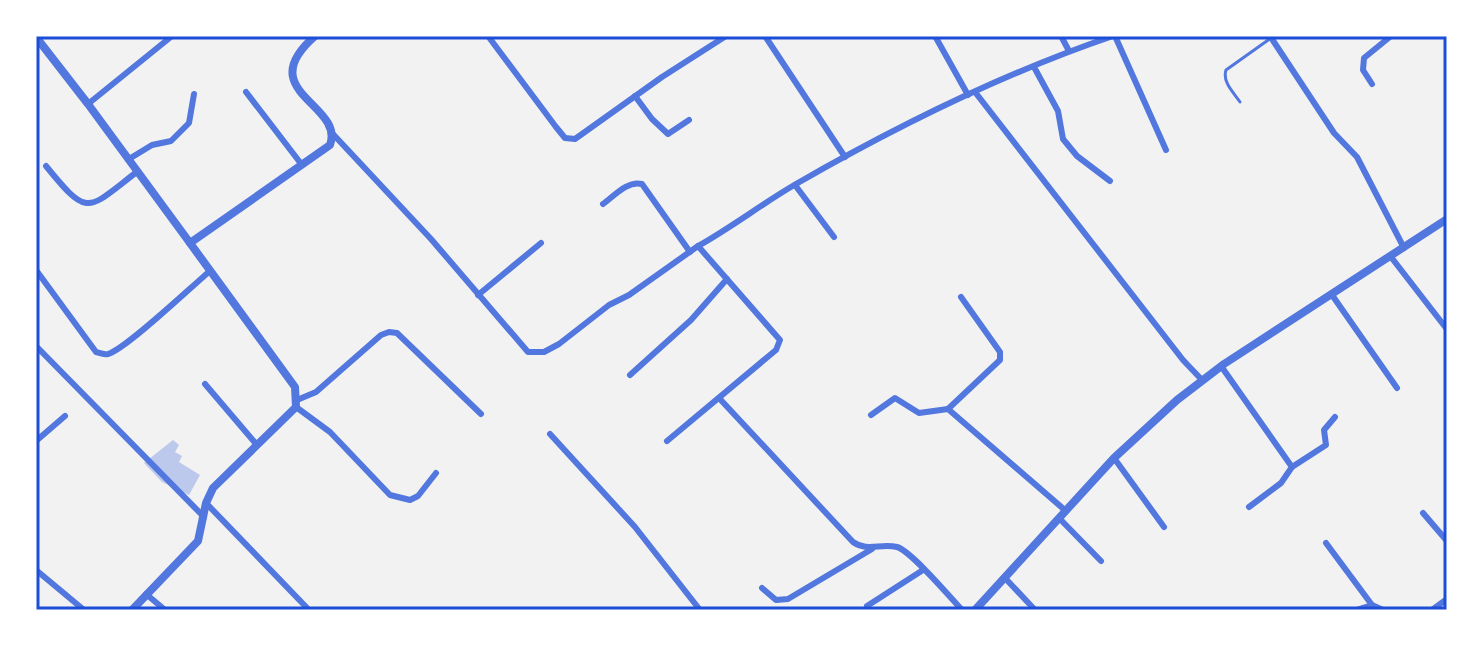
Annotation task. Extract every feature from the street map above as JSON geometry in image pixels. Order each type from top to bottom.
[{"type":"street","points":[[88,104],[172,36]]},
{"type":"street","points":[[315,36],[300,49],[293,63],[292,76],[332,133],[431,239],[528,352],[544,352],[698,246],[845,157],[971,94],[1069,51],[1114,36],[1166,150]]},
{"type":"street","points":[[488,36],[565,138],[575,139],[726,36]]},
{"type":"street","points":[[765,36],[845,157]]},
{"type":"street","points":[[935,36],[971,94],[1202,380]]},
{"type":"street","points":[[1061,36],[1069,51]]},
{"type":"street","points":[[1372,84],[1363,70],[1364,58],[1391,36]]},
{"type":"street","points":[[36,37],[295,387],[297,404],[330,432],[390,495],[410,500],[418,496],[436,473]]},
{"type":"street","points":[[1271,37],[1334,133],[1357,157],[1404,248]]},
{"type":"street","points":[[1034,67],[1058,111],[1063,139],[1077,156],[1110,181]]},
{"type":"street","points":[[246,92],[302,166]]},
{"type":"street","points":[[129,159],[152,145],[171,141],[189,123],[194,94]]},
{"type":"street","points":[[635,96],[668,134],[689,120]]},
{"type":"street","points":[[190,243],[330,145],[332,133]]},
{"type":"street","points":[[46,166],[73,199],[86,204],[97,203],[138,171]]},
{"type":"street","points":[[603,204],[630,185],[636,182],[642,184],[690,252]]},
{"type":"street","points":[[795,185],[834,237]]},
{"type":"street","points":[[975,610],[1114,458],[1202,380],[1447,219]]},
{"type":"street","points":[[478,295],[541,243]]},
{"type":"street","points":[[667,441],[776,350],[780,340],[698,246]]},
{"type":"street","points":[[1391,257],[1446,328]]},
{"type":"street","points":[[36,270],[96,352],[105,355],[135,336],[210,271]]},
{"type":"street","points":[[630,375],[691,320],[727,279]]},
{"type":"street","points":[[1332,295],[1397,388]]},
{"type":"street","points":[[871,415],[895,398],[919,413],[948,409],[1000,360],[1000,352],[961,297]]},
{"type":"street","points":[[132,610],[198,541],[206,503],[213,488],[297,404],[316,392],[381,335],[397,333],[481,414]]},
{"type":"street","points":[[36,346],[204,517]]},
{"type":"street","points":[[1221,366],[1292,467]]},
{"type":"street","points":[[205,384],[257,445]]},
{"type":"street","points":[[719,398],[853,542],[858,546],[899,548],[962,610]]},
{"type":"street","points":[[948,409],[1062,514],[1101,561]]},
{"type":"street","points":[[36,441],[65,416]]},
{"type":"street","points":[[1249,507],[1281,483],[1292,467],[1326,445],[1324,430],[1335,417]]},
{"type":"street","points":[[550,434],[635,527],[700,610]]},
{"type":"street","points":[[1114,458],[1164,527]]},
{"type":"street","points":[[206,503],[309,610]]},
{"type":"street","points":[[1423,513],[1447,541]]},
{"type":"street","points":[[1326,543],[1372,605],[1383,610]]},
{"type":"street","points":[[762,588],[776,600],[788,599],[874,547]]},
{"type":"street","points":[[36,570],[84,610]]},
{"type":"street","points":[[867,606],[923,570]]},
{"type":"street","points":[[1005,578],[1035,610]]},
{"type":"street","points":[[146,594],[165,610]]},
{"type":"street","points":[[1432,610],[1447,599]]},
{"type":"street","points":[[1356,610],[1372,605]]},
{"type":"lane","points":[[1240,102],[1227,83],[1224,76],[1226,70],[1271,37]]},
{"type":"building","points":[[173,440],[179,445],[175,452],[182,456],[179,462],[200,475],[189,495],[162,482],[144,463]]}]
